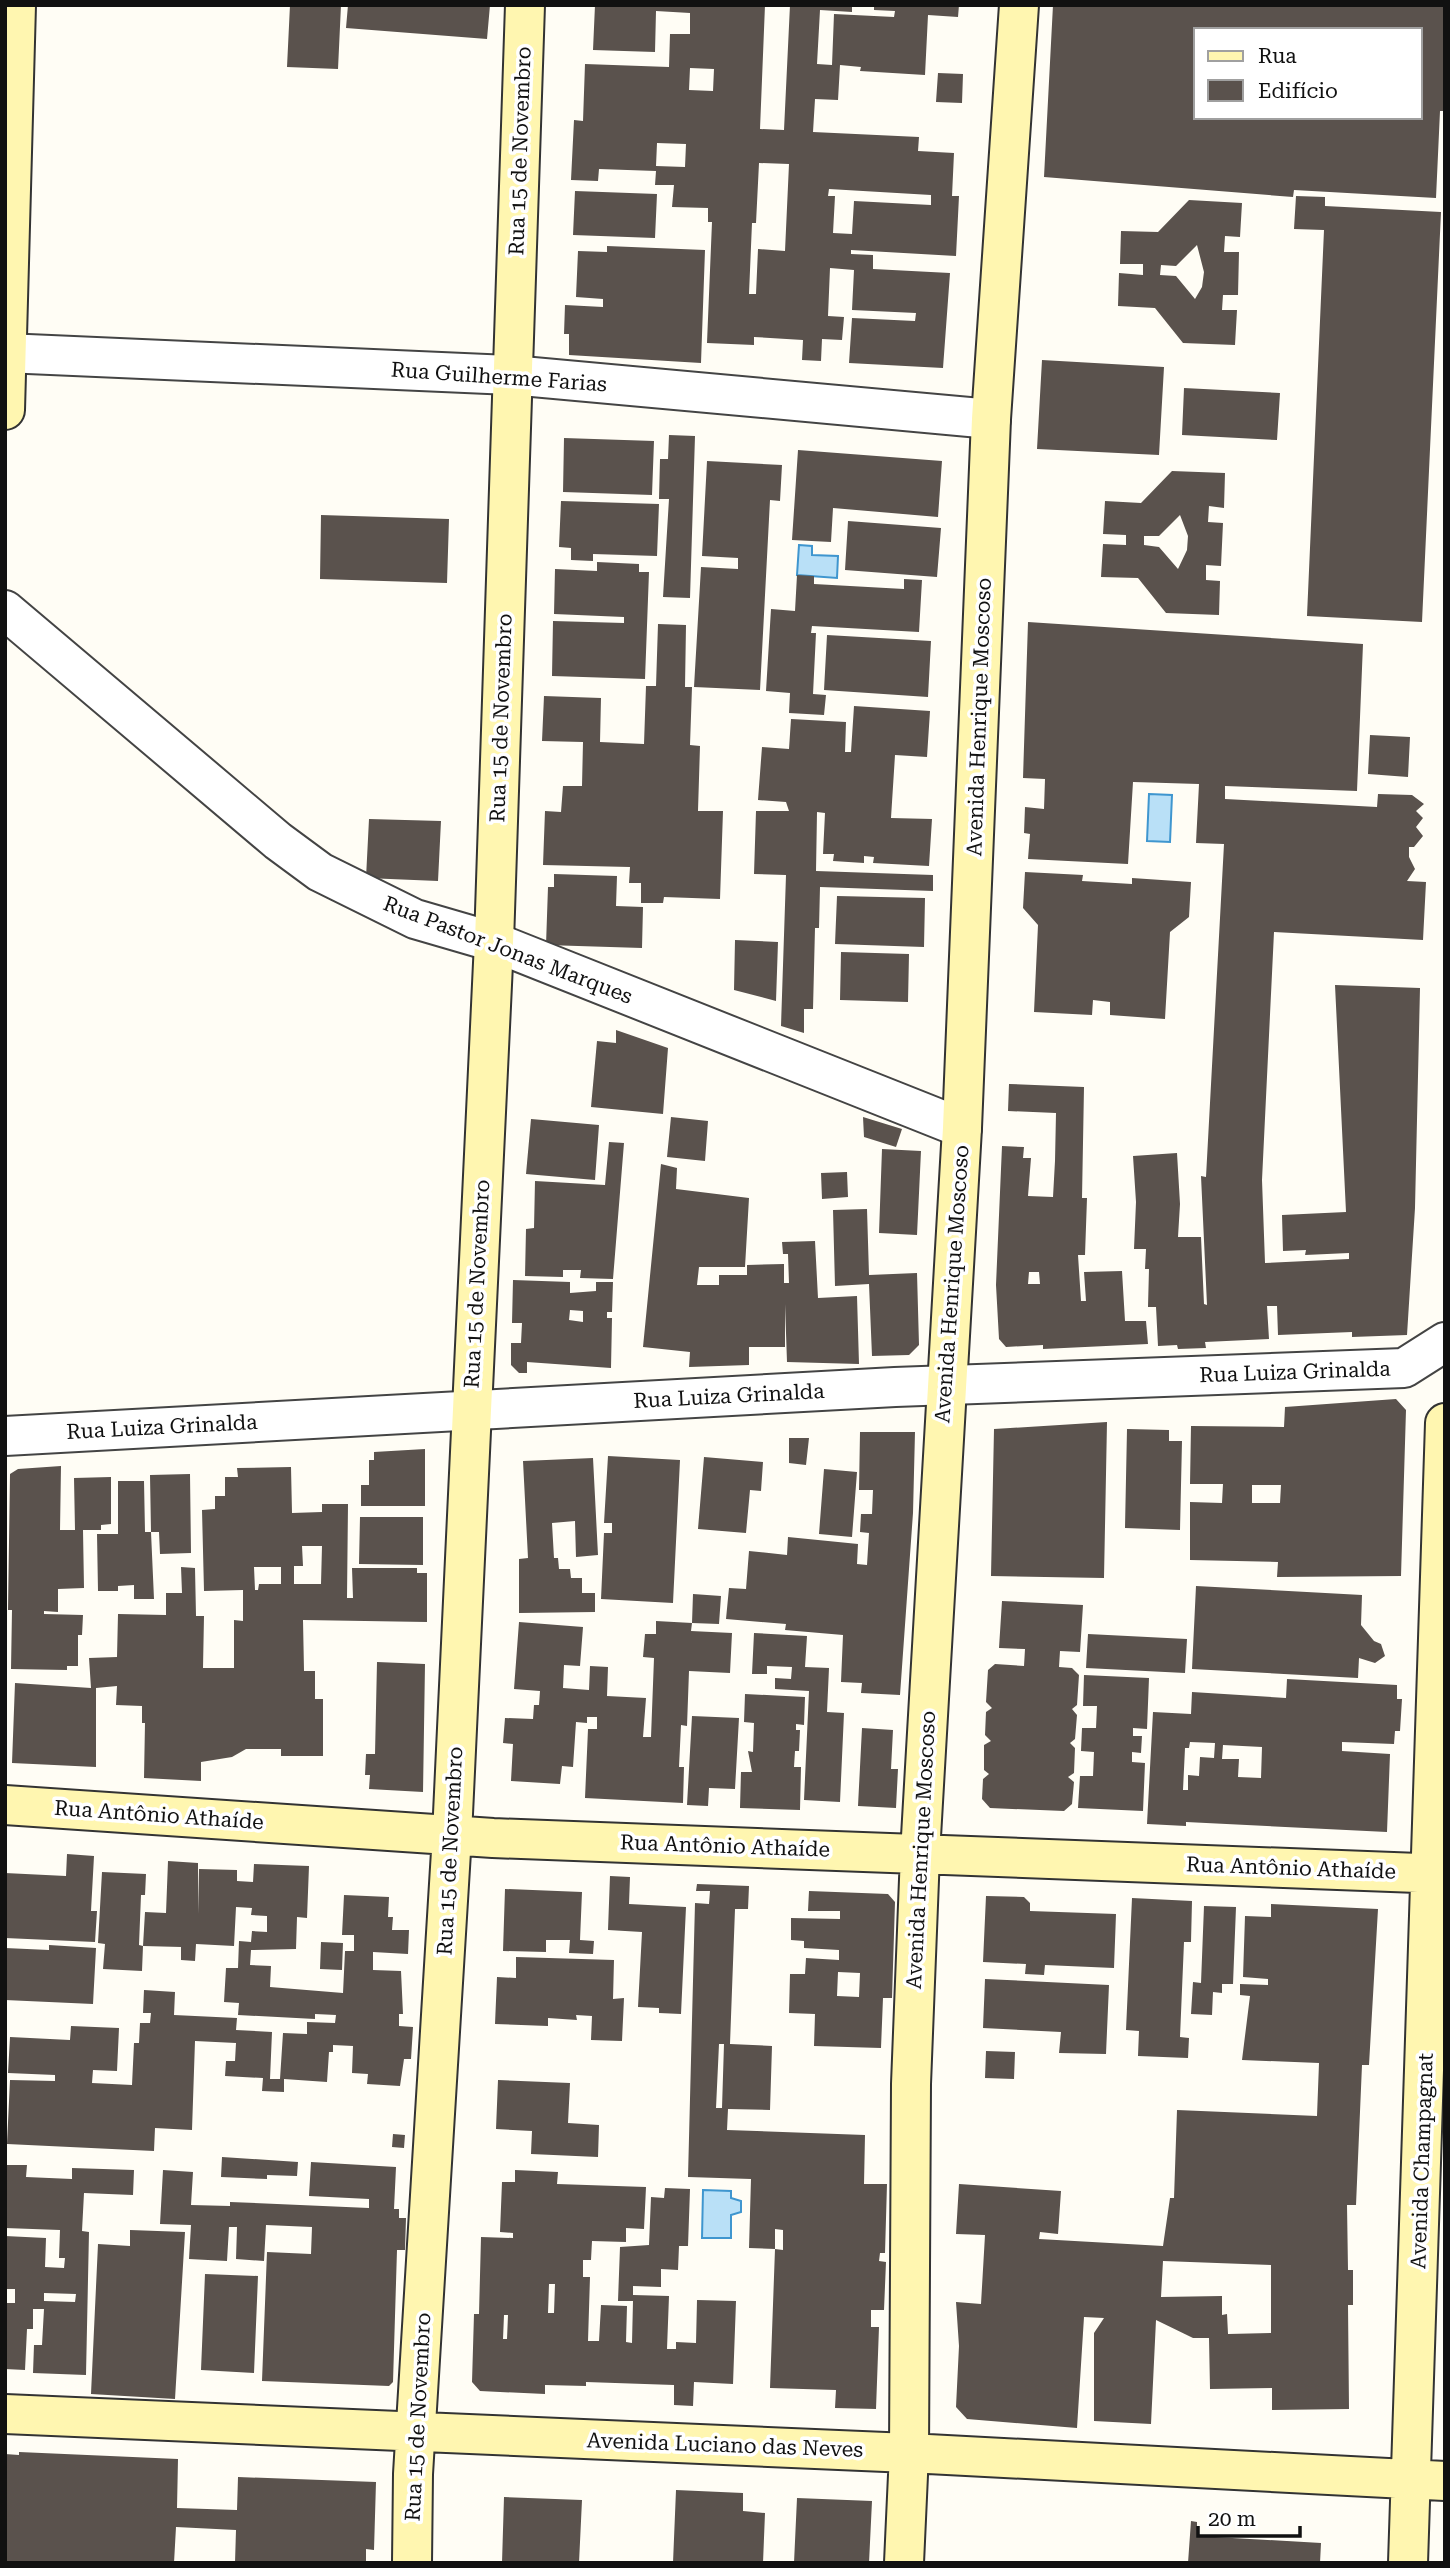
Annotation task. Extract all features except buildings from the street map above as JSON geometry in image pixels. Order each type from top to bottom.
[{"type":"main road","points":[[5,410],[16,5]]},
{"type":"main road","name":"Rua 15 de Novembro","points":[[412,2563],[415,2432],[452,1835],[494,942],[525,5]]},
{"type":"main road","name":"Avenida Henrique Moscoso","points":[[904,2563],[909,2453],[911,2084],[920,1854],[962,1128],[991,419],[1019,5]]},
{"type":"main road","name":"Avenida Champagnat","points":[[1408,2563],[1427,2479],[1445,1423]]},
{"type":"main road","name":"Rua Antônio Athaíde","points":[[5,1805],[452,1835],[1439,1874]]},
{"type":"main road","name":"Avenida Luciano das Neves","points":[[5,2414],[909,2453],[1427,2479]]},
{"type":"street","name":"Rua Guilherme Farias","points":[[7,353],[511,375],[991,419]]},
{"type":"street","name":"Rua Pastor Jonas Marques","points":[[5,610],[278,842],[320,872],[415,919],[494,942],[962,1128]]},
{"type":"street","name":"Rua Luiza Grinalda","points":[[5,1436],[895,1387],[1404,1368],[1445,1342]]},
{"type":"water","points":[[799,545],[812,546],[812,555],[838,556],[837,578],[797,575]]},
{"type":"water","points":[[1149,794],[1172,795],[1170,842],[1147,841]]},
{"type":"water","points":[[703,2190],[731,2191],[731,2198],[741,2201],[741,2212],[731,2215],[731,2238],[702,2238]]}]
